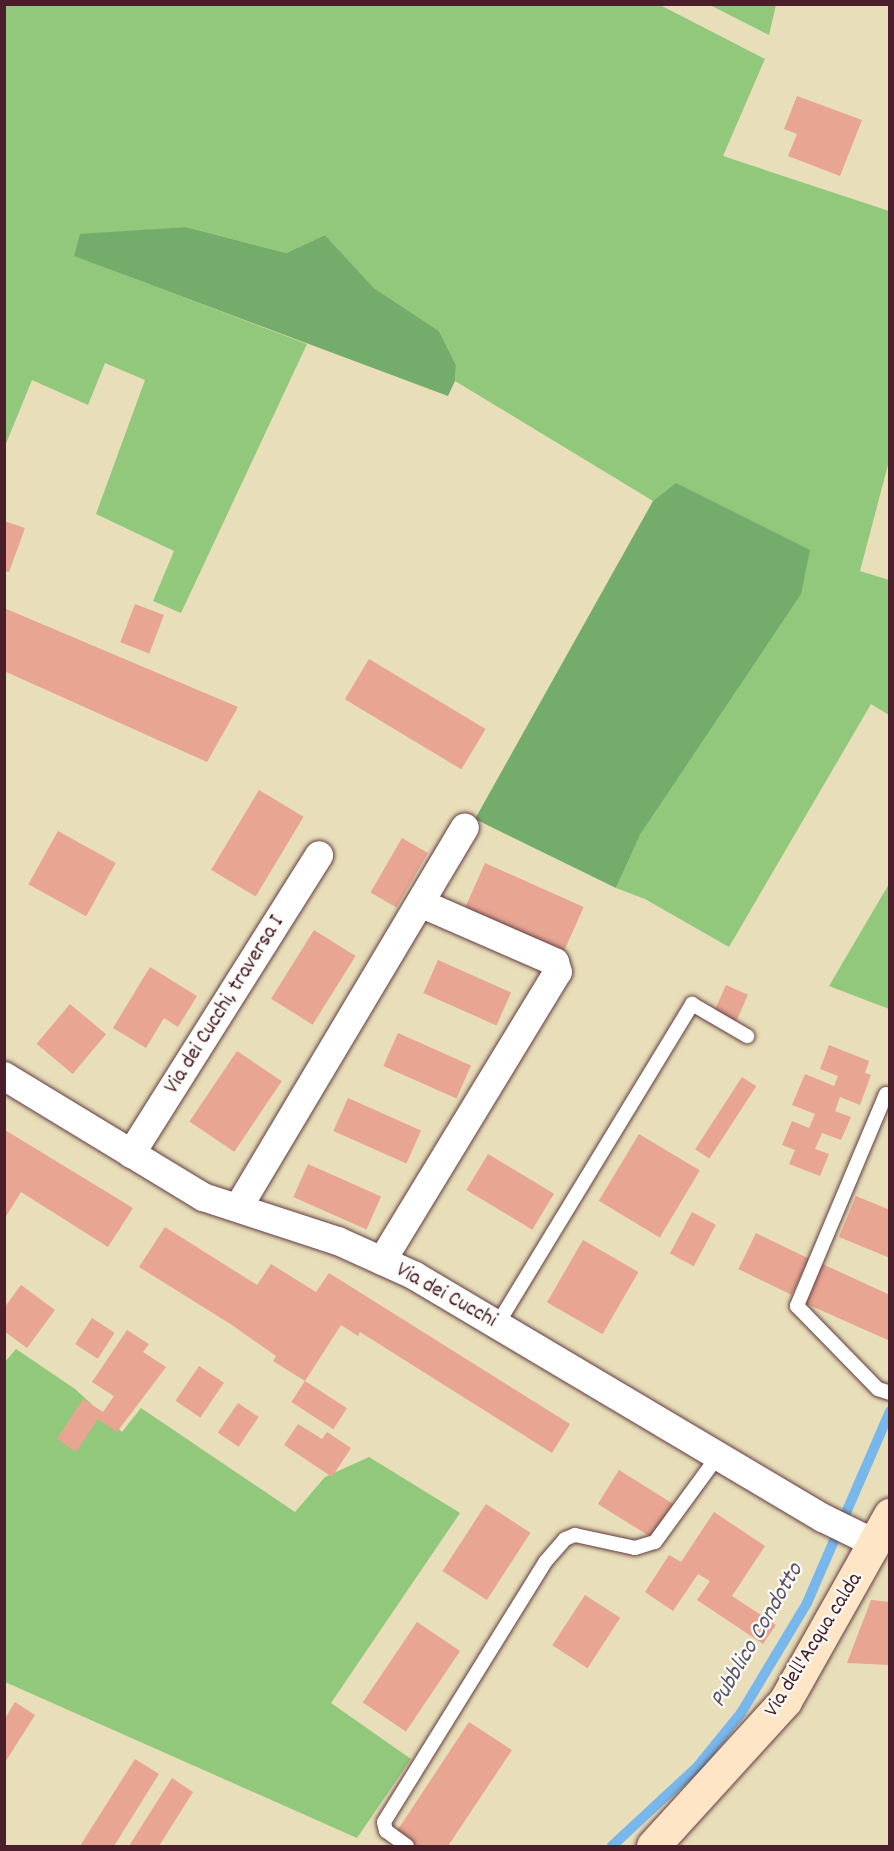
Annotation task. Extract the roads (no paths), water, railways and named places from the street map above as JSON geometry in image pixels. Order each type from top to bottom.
[{"type":"street","points":[[238,1208],[465,827]]},
{"type":"street","name":"Via dei Cucchi, traversa I","points":[[131,1154],[319,855]]},
{"type":"street","points":[[382,1261],[558,972],[555,962],[420,903]]},
{"type":"street","name":"Via dei Cucchi","points":[[4,1076],[203,1197],[338,1241],[382,1261],[497,1325],[823,1518],[883,1530]]},
{"type":"street","name":"Via dell'Acqua calda","points":[[653,1846],[785,1701],[883,1530]]},
{"type":"lane","points":[[497,1325],[692,1004],[747,1036]]},
{"type":"lane","points":[[886,1094],[797,1306],[878,1389],[890,1393]]},
{"type":"lane","points":[[407,1846],[386,1831],[384,1822],[546,1561],[565,1539],[575,1535],[636,1548],[655,1542],[717,1456]]},
{"type":"waterway","name":"Pubblico Condotto","points":[[612,1846],[698,1766],[741,1713],[807,1603],[890,1411]]}]
